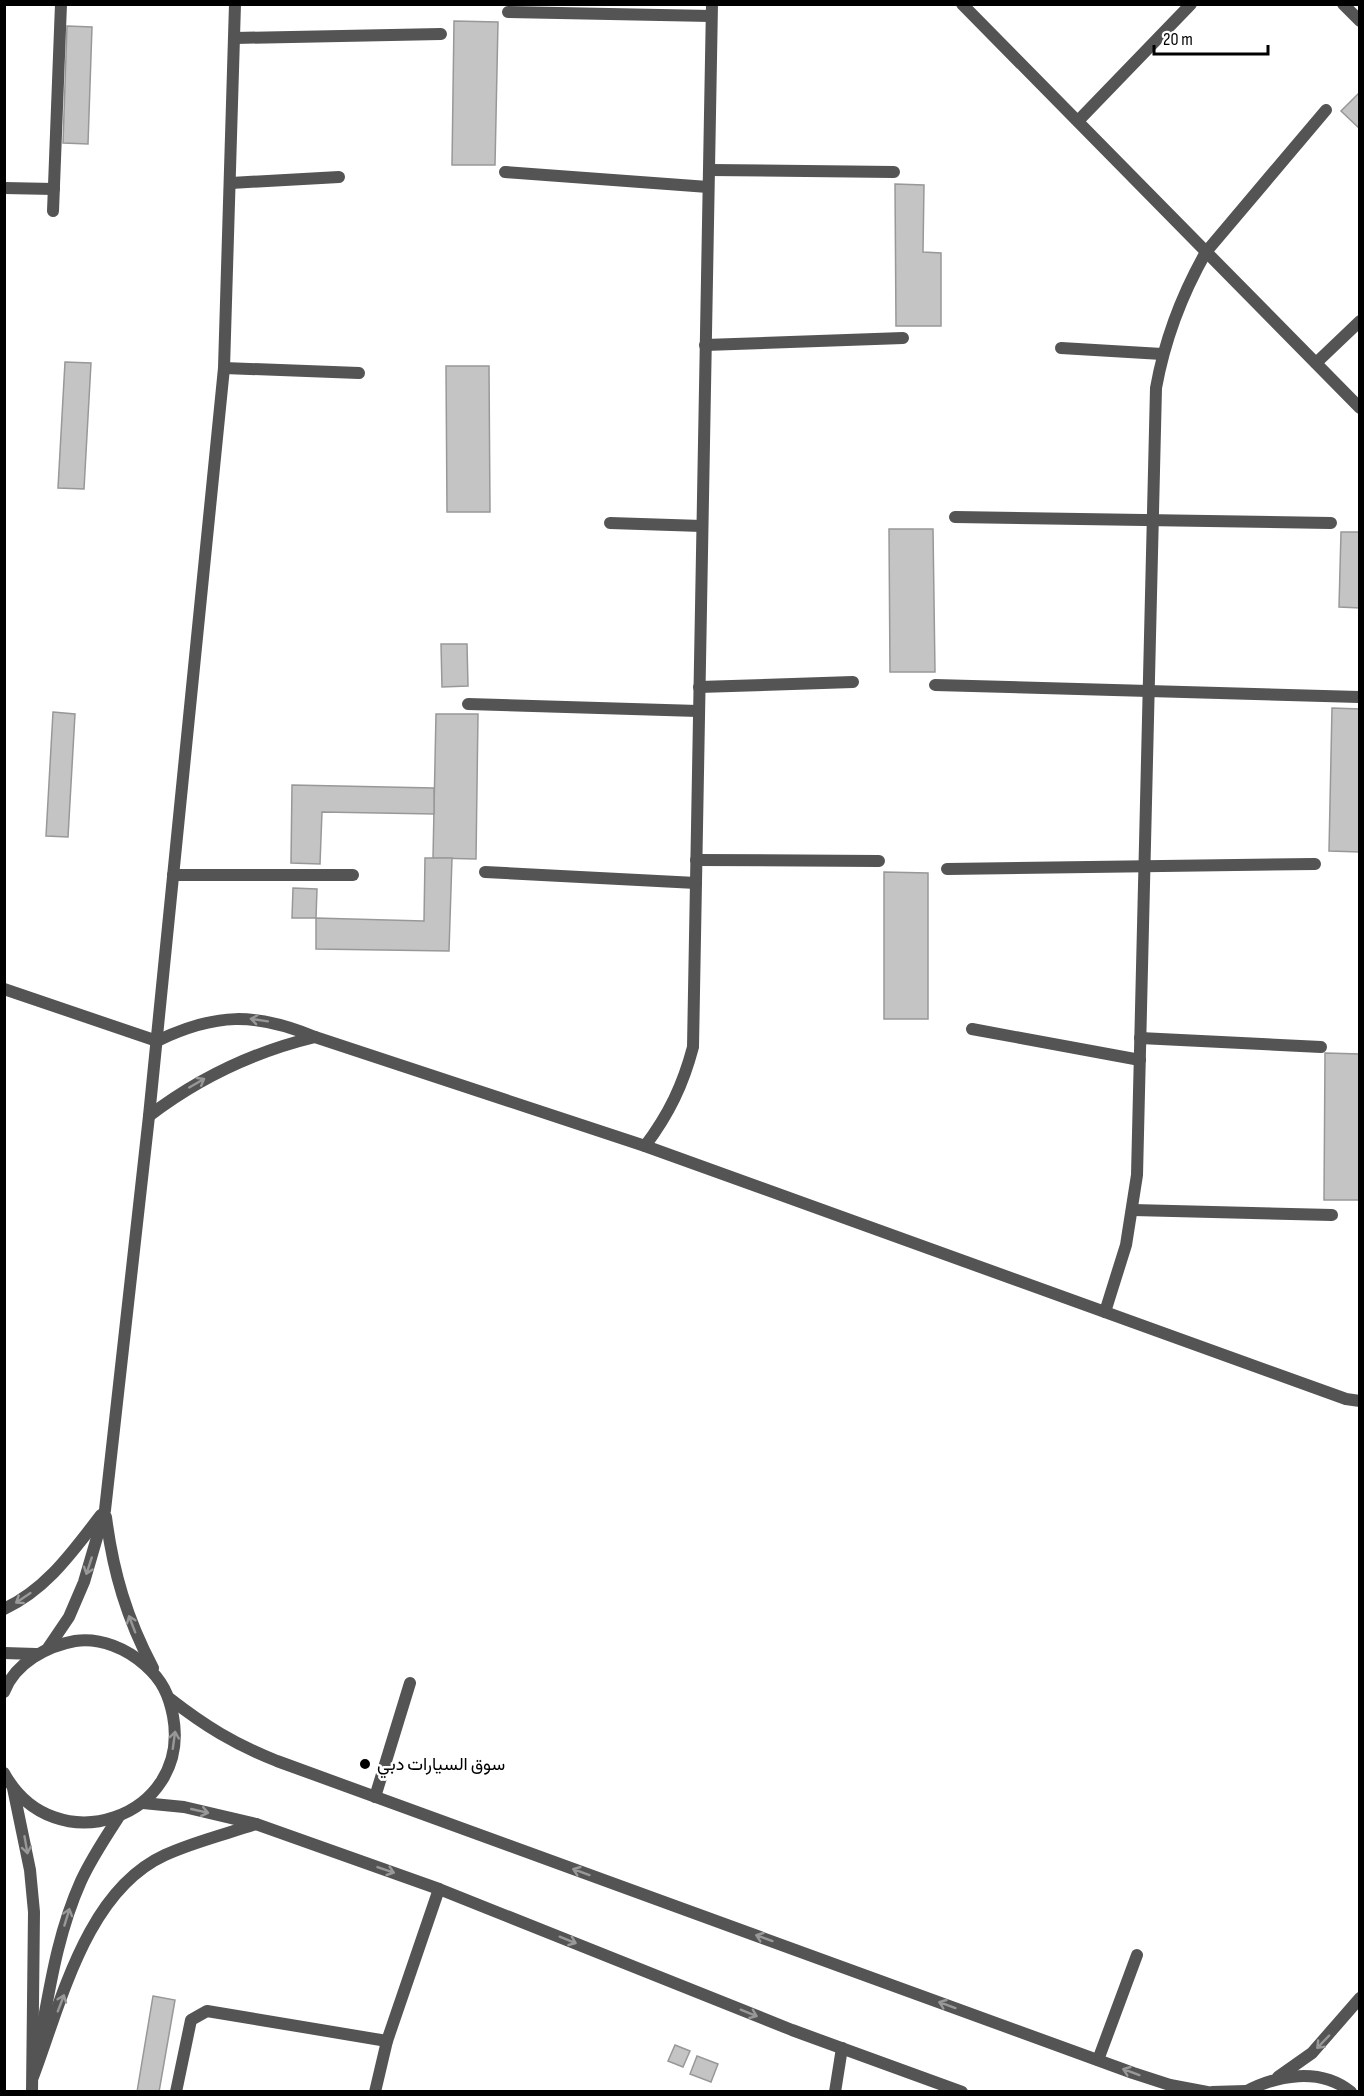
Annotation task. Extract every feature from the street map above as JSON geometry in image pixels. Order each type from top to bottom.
[{"type":"street","points":[[53,211],[60,4]]},
{"type":"street","points":[[48,1648],[69,1617],[84,1582],[105,1510],[157,1041],[224,368],[236,4]]},
{"type":"street","points":[[962,4],[1359,408]]},
{"type":"street","points":[[1078,121],[1191,4]]},
{"type":"street","points":[[1343,4],[1359,21]]},
{"type":"street","points":[[508,12],[712,10],[693,1047],[683,1083],[667,1117],[645,1146]]},
{"type":"street","points":[[236,38],[441,34]]},
{"type":"street","points":[[1105,1312],[1126,1245],[1137,1175],[1153,423],[1162,354],[1188,284],[1206,252],[1326,110]]},
{"type":"street","points":[[709,170],[894,172]]},
{"type":"street","points":[[505,172],[708,187]]},
{"type":"street","points":[[231,183],[339,177]]},
{"type":"street","points":[[4,188],[54,189]]},
{"type":"street","points":[[1316,363],[1359,321]]},
{"type":"street","points":[[705,345],[903,338]]},
{"type":"street","points":[[1061,348],[1162,354]]},
{"type":"street","points":[[224,368],[358,373]]},
{"type":"street","points":[[955,517],[1331,523]]},
{"type":"street","points":[[610,523],[702,526]]},
{"type":"street","points":[[699,687],[853,682]]},
{"type":"street","points":[[935,685],[1359,697]]},
{"type":"street","points":[[468,704],[698,711]]},
{"type":"street","points":[[696,860],[879,861]]},
{"type":"street","points":[[947,869],[1315,864]]},
{"type":"street","points":[[485,872],[696,883]]},
{"type":"street","points":[[173,876],[353,875]]},
{"type":"street","points":[[4,989],[157,1041],[197,1024],[218,1019],[252,1018],[284,1024],[315,1037],[645,1146],[1359,1401]]},
{"type":"street","points":[[972,1029],[1140,1060]]},
{"type":"street","points":[[149,1116],[182,1092],[227,1067],[275,1048],[315,1037]]},
{"type":"street","points":[[1140,1038],[1320,1047]]},
{"type":"street","points":[[1133,1210],[1332,1215]]},
{"type":"street","points":[[1346,1398],[1359,1407]]},
{"type":"street","points":[[4,1609],[21,1601],[53,1575],[105,1510]]},
{"type":"street","points":[[4,1773],[13,1788],[42,1814],[80,1824],[118,1818],[143,1803],[167,1773],[176,1736],[169,1698],[137,1637],[121,1597],[111,1554],[105,1510]]},
{"type":"street","points":[[4,1692],[8,1683],[36,1654],[48,1648],[77,1641],[107,1643],[135,1656],[158,1676]]},
{"type":"street","points":[[4,1653],[36,1654]]},
{"type":"street","points":[[375,1797],[410,1683]]},
{"type":"street","points":[[169,1698],[202,1724],[238,1746],[1170,2085],[1209,2091],[1245,2091],[1278,2077],[1312,2053],[1359,1998]]},
{"type":"street","points":[[13,1788],[30,1870],[34,1912],[32,2091]]},
{"type":"street","points":[[143,1803],[184,1807],[256,1824],[439,1889],[842,2048],[962,2091]]},
{"type":"street","points":[[33,2077],[55,1957],[71,1903],[91,1862],[118,1818]]},
{"type":"street","points":[[33,2077],[76,1962],[91,1928],[110,1899],[135,1874],[164,1855],[256,1824]]},
{"type":"street","points":[[375,2091],[387,2041],[439,1889]]},
{"type":"street","points":[[1098,2060],[1137,1955]]},
{"type":"street","points":[[176,2091],[191,2020],[207,2011],[387,2041]]},
{"type":"street","points":[[835,2091],[842,2048]]},
{"type":"street","points":[[1278,2077],[1313,2076],[1351,2091]]},
{"type":"building","points":[[454,21],[498,22],[495,165],[452,165]]},
{"type":"building","points":[[67,26],[92,27],[88,144],[63,143]]},
{"type":"building","points":[[1360,92],[1360,129],[1341,111]]},
{"type":"building","points":[[895,184],[924,185],[923,252],[941,253],[941,326],[896,326]]},
{"type":"building","points":[[65,362],[91,363],[84,489],[58,488]]},
{"type":"building","points":[[446,366],[489,366],[490,512],[447,512]]},
{"type":"building","points":[[889,529],[933,529],[935,672],[890,672]]},
{"type":"building","points":[[1341,532],[1360,532],[1360,608],[1339,607]]},
{"type":"building","points":[[441,644],[467,644],[468,686],[442,687]]},
{"type":"building","points":[[1332,708],[1360,709],[1360,852],[1329,851]]},
{"type":"building","points":[[53,712],[75,714],[68,837],[46,836]]},
{"type":"building","points":[[436,714],[478,714],[476,859],[433,858]]},
{"type":"building","points":[[292,785],[434,788],[434,814],[322,812],[320,864],[291,863]]},
{"type":"building","points":[[425,858],[452,858],[449,951],[316,949],[316,918],[424,921]]},
{"type":"building","points":[[884,872],[928,873],[928,1019],[884,1019]]},
{"type":"building","points":[[293,888],[317,889],[316,918],[292,918]]},
{"type":"building","points":[[1325,1053],[1360,1054],[1360,1200],[1324,1200]]},
{"type":"building","points":[[153,1996],[175,2000],[159,2092],[137,2092]]},
{"type":"building","points":[[675,2045],[690,2051],[683,2067],[668,2061]]},
{"type":"building","points":[[697,2056],[718,2064],[711,2082],[690,2074]]},
{"type":"place","name":"سوق السيارات دبي","points":[[365,1764]]}]
